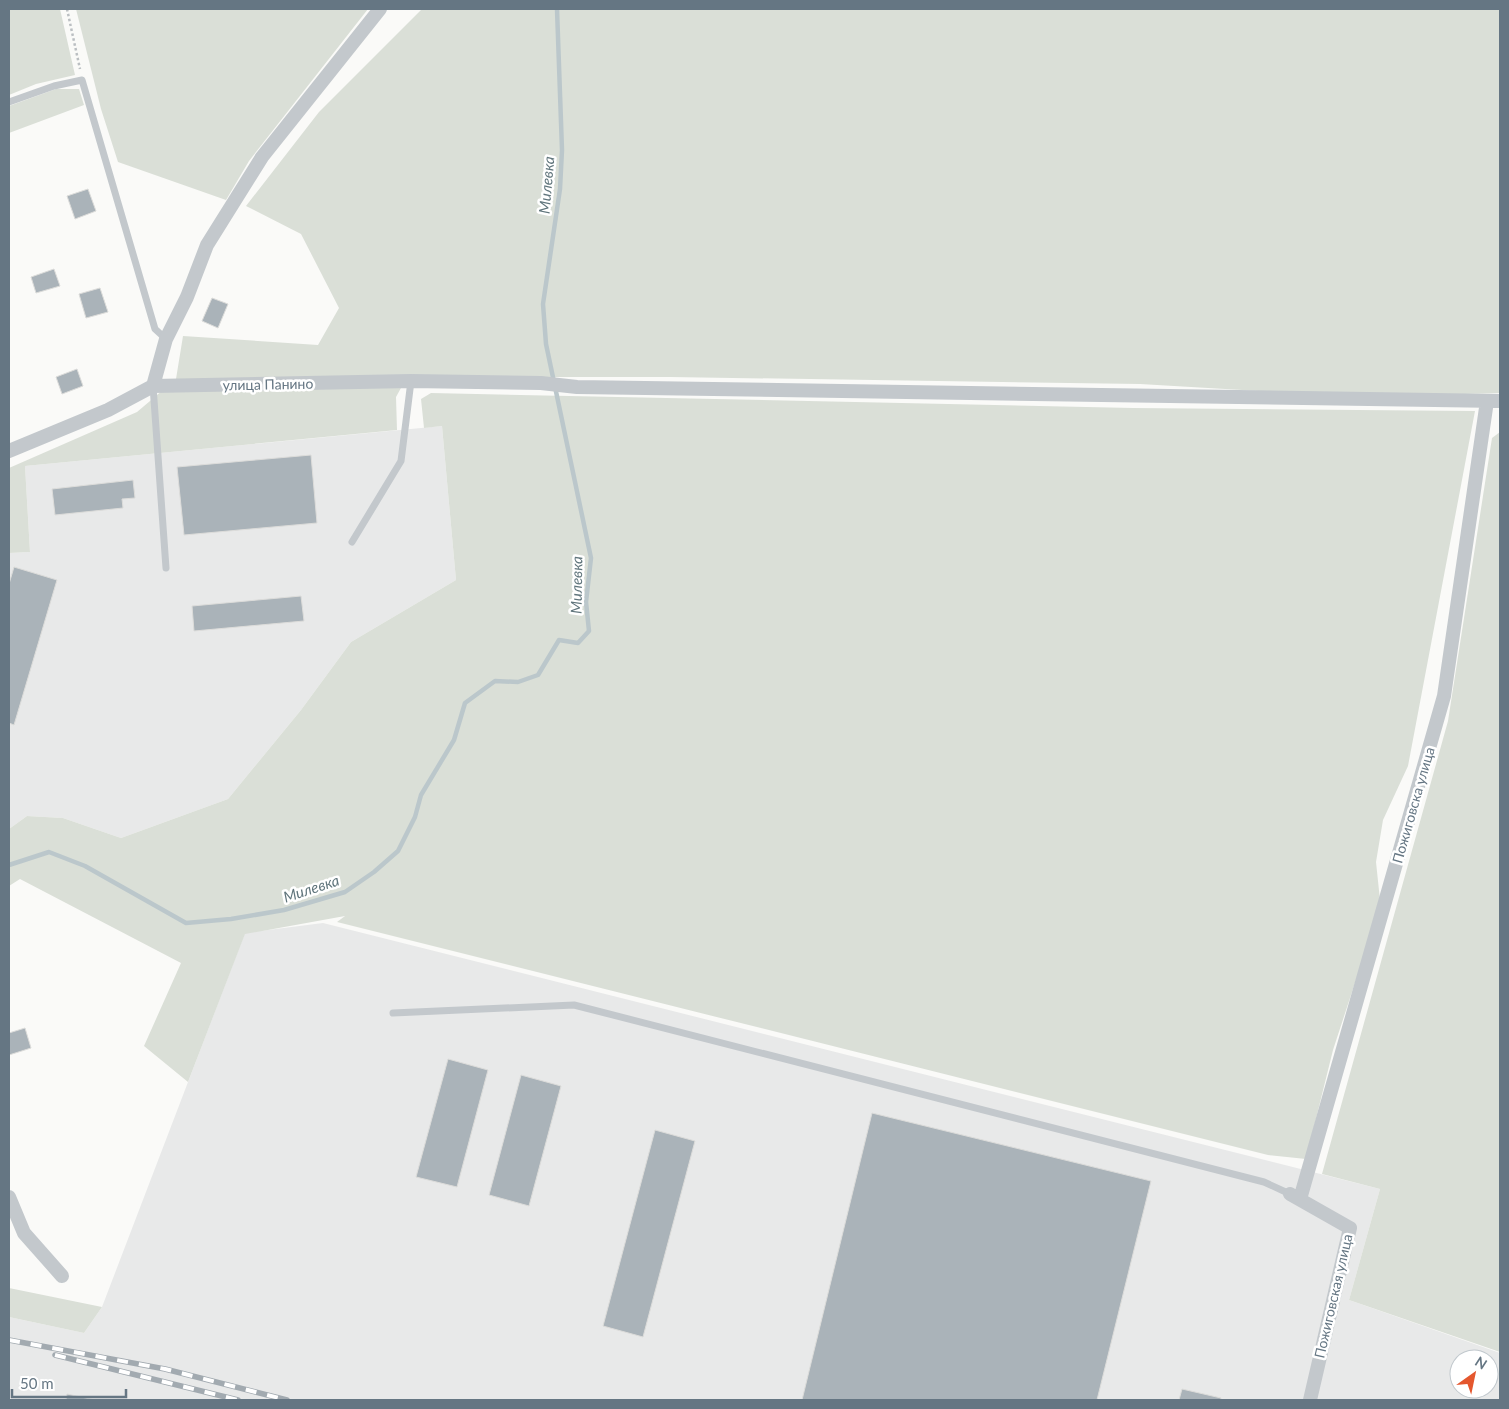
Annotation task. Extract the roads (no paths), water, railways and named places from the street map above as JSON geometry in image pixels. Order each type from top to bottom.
[{"type":"street","points":[[152,386],[166,338],[187,297],[207,245],[262,157],[380,9]]},
{"type":"street","name":"улица Панино","points":[[9,451],[108,410],[152,386],[411,381],[541,383],[577,387],[1493,401]]},
{"type":"street","name":"Пожиговска улица","points":[[1295,1197],[1444,696],[1493,401]]},
{"type":"street","points":[[9,1197],[24,1233],[62,1276]]},
{"type":"street","name":"Пожиговская улица","points":[[1295,1197],[1350,1228],[1310,1400]]},
{"type":"lane","points":[[9,102],[54,86],[82,80],[155,330],[166,338]]},
{"type":"lane","points":[[352,542],[401,461],[411,381]]},
{"type":"lane","points":[[152,386],[166,568]]},
{"type":"lane","points":[[393,1013],[574,1005],[1264,1182],[1295,1197]]},
{"type":"waterway","name":"Милевка","points":[[9,865],[49,852],[85,866],[186,923],[231,919],[284,910],[345,892],[374,872],[398,851],[415,817],[421,795],[454,740],[465,703],[495,681],[518,682],[538,675],[559,640],[578,643],[589,631],[586,602],[591,558],[546,344],[543,304],[560,189],[562,150],[557,9]]},
{"type":"railway","points":[[9,1340],[165,1369],[287,1400]]},
{"type":"railway","points":[[55,1355],[238,1400]]}]
